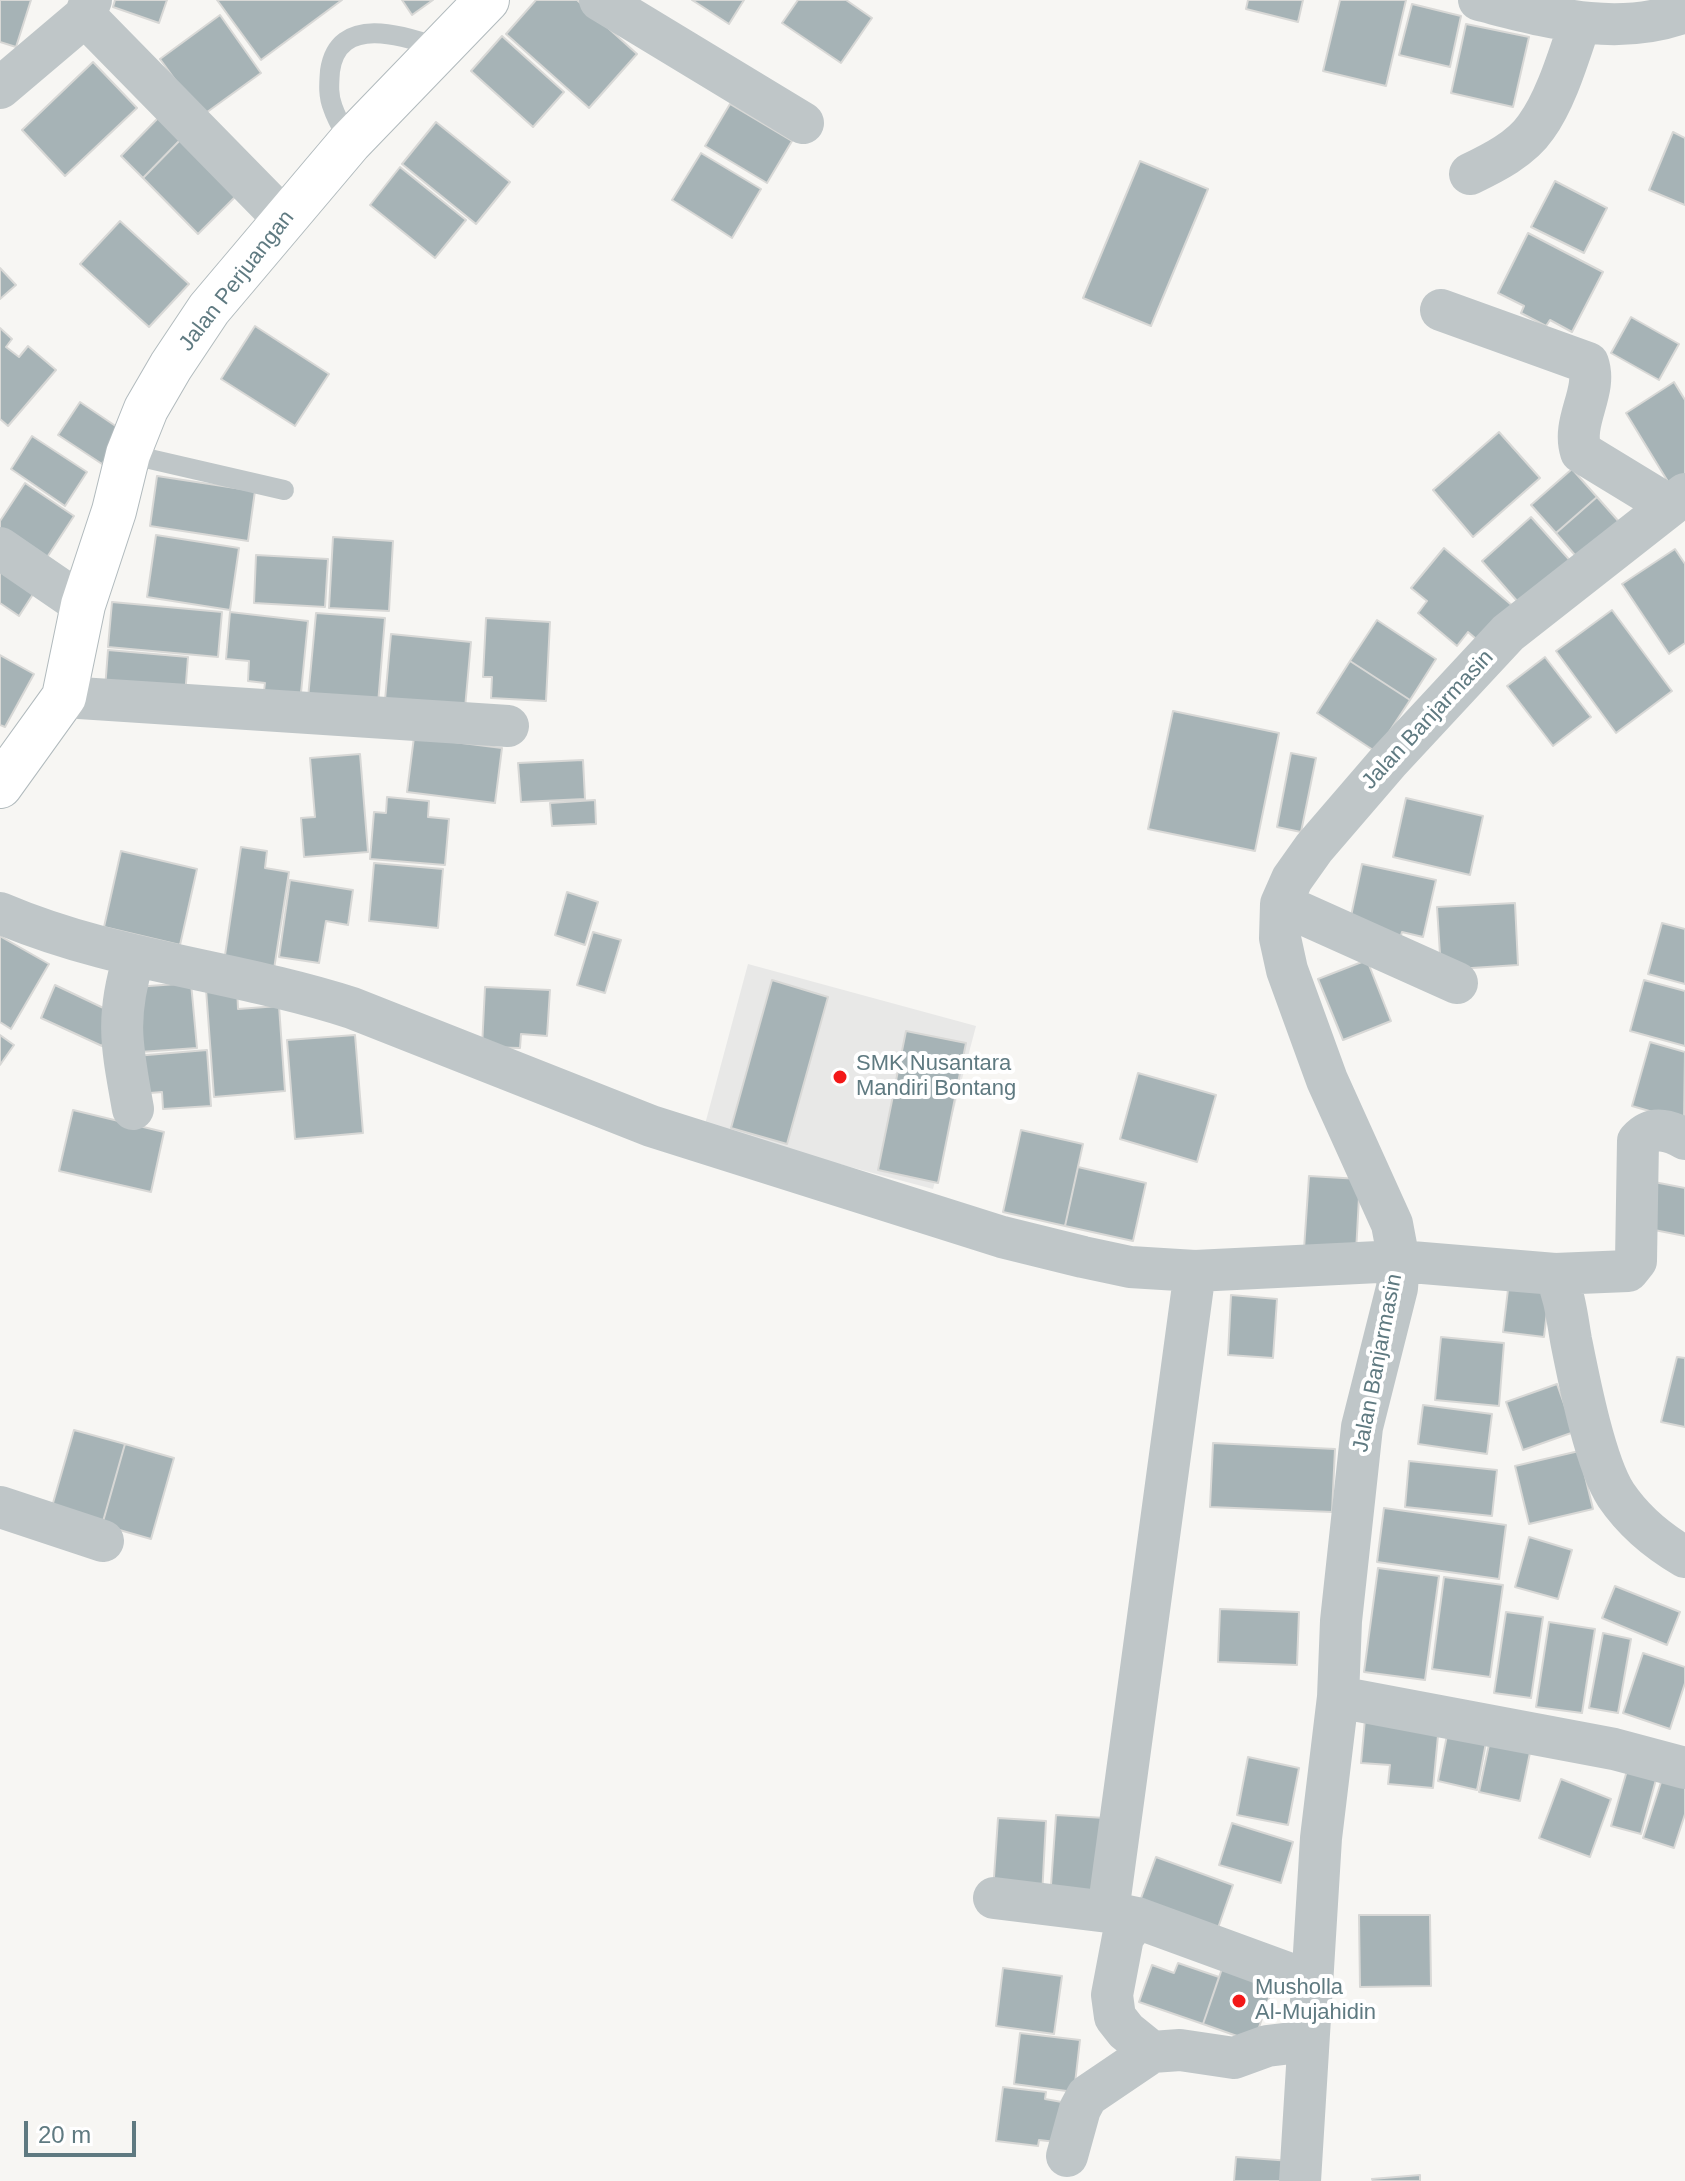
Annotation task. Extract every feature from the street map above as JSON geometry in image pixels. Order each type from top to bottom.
[{"type":"street","name":"Jalan Perjuangan","points":[[0,786],[64,697],[83,605],[114,511],[128,454],[146,409],[178,354],[209,309],[350,142],[487,0]]},
{"type":"street","points":[[600,0],[803,123]]},
{"type":"street","points":[[1479,0],[1580,23],[1643,23],[1685,12]]},
{"type":"street","points":[[0,88],[88,8],[285,220]]},
{"type":"street","points":[[1470,174],[1500,159],[1536,128],[1560,78],[1580,23]]},
{"type":"street","points":[[1441,310],[1588,363],[1592,373],[1577,433],[1581,452],[1676,500]]},
{"type":"street","name":"Jalan Banjarmasin","points":[[1300,2181],[1321,1838],[1338,1697],[1341,1621],[1362,1427],[1397,1288],[1399,1261],[1392,1224],[1327,1080],[1287,970],[1280,938],[1281,904],[1292,879],[1314,848],[1388,762],[1508,633],[1676,500]]},
{"type":"street","points":[[0,548],[83,605]]},
{"type":"street","points":[[64,697],[508,726]]},
{"type":"street","points":[[1281,904],[1457,983]]},
{"type":"street","points":[[0,913],[38,929],[134,957],[317,997],[651,1126],[1002,1237],[1130,1267],[1195,1271],[1399,1261],[1562,1274],[1628,1271],[1636,1261],[1638,1141],[1652,1131],[1661,1130],[1685,1139]]},
{"type":"street","points":[[133,1109],[121,1042],[121,1006],[134,957]]},
{"type":"street","points":[[1152,2052],[1126,2031],[1115,2017],[1112,1995],[1123,1937],[1122,1915],[1195,1271]]},
{"type":"street","points":[[1562,1274],[1584,1397],[1605,1474],[1616,1496],[1633,1515],[1664,1545],[1685,1557]]},
{"type":"street","points":[[0,1507],[103,1541]]},
{"type":"street","points":[[1338,1697],[1614,1749],[1685,1768]]},
{"type":"street","points":[[994,1898],[1122,1915],[1312,1982]]},
{"type":"street","points":[[1067,2156],[1080,2109],[1087,2096],[1152,2052],[1180,2050],[1234,2058],[1267,2046],[1308,2041]]},
{"type":"lane","points":[[350,142],[332,106],[328,86],[332,59],[349,39],[369,32],[391,34],[410,37],[439,48]]},
{"type":"lane","points":[[128,454],[284,490]]},
{"type":"shaded area","name":"SMK Nusantara Mandiri Bontang","points":[[748,964],[976,1026],[933,1189],[704,1128]]},
{"type":"building","points":[[0,0],[31,0],[16,47],[0,42]]},
{"type":"building","points":[[115,0],[167,0],[159,23],[113,7]]},
{"type":"building","points":[[217,0],[342,0],[261,60]]},
{"type":"building","points":[[402,0],[433,0],[412,15]]},
{"type":"building","points":[[536,0],[577,0],[637,54],[589,108],[506,34]]},
{"type":"building","points":[[692,0],[744,0],[729,24]]},
{"type":"building","points":[[798,0],[846,0],[872,18],[841,63],[782,23]]},
{"type":"building","points":[[1248,0],[1303,0],[1298,22],[1246,9]]},
{"type":"building","points":[[1340,0],[1406,0],[1386,86],[1323,71]]},
{"type":"building","points":[[1412,4],[1461,16],[1450,67],[1399,55]]},
{"type":"building","points":[[220,15],[261,73],[192,123],[176,81],[160,59]]},
{"type":"building","points":[[1466,24],[1529,37],[1513,107],[1451,93]]},
{"type":"building","points":[[502,36],[564,92],[533,127],[471,71]]},
{"type":"building","points":[[93,62],[137,108],[65,176],[22,130]]},
{"type":"building","points":[[730,104],[792,141],[767,183],[705,146]]},
{"type":"building","points":[[160,116],[182,138],[143,178],[121,156]]},
{"type":"building","points":[[436,122],[510,182],[476,224],[402,164]]},
{"type":"building","points":[[1673,132],[1685,138],[1685,205],[1649,190]]},
{"type":"building","points":[[182,138],[238,194],[198,234],[143,178]]},
{"type":"building","points":[[701,153],[761,189],[732,238],[672,200]]},
{"type":"building","points":[[1140,161],[1208,189],[1151,326],[1083,298]]},
{"type":"building","points":[[400,167],[466,220],[435,258],[370,205]]},
{"type":"building","points":[[1555,181],[1607,208],[1584,253],[1531,227]]},
{"type":"building","points":[[120,221],[189,284],[149,327],[80,264]]},
{"type":"building","points":[[1528,233],[1603,272],[1572,332],[1550,320],[1546,326],[1521,313],[1524,306],[1498,293]]},
{"type":"building","points":[[0,268],[16,285],[0,299]]},
{"type":"building","points":[[1631,317],[1679,344],[1659,380],[1611,353]]},
{"type":"building","points":[[255,326],[329,374],[295,426],[221,379]]},
{"type":"building","points":[[0,328],[12,339],[6,347],[19,357],[28,346],[56,370],[8,426],[0,419]]},
{"type":"building","points":[[1674,382],[1685,400],[1685,476],[1670,485],[1626,413]]},
{"type":"building","points":[[80,402],[123,431],[102,464],[58,435]]},
{"type":"building","points":[[1499,432],[1540,478],[1473,537],[1433,490]]},
{"type":"building","points":[[32,436],[87,472],[65,506],[11,469]]},
{"type":"building","points":[[1572,469],[1597,497],[1556,533],[1531,505]]},
{"type":"building","points":[[157,476],[255,491],[248,541],[150,526]]},
{"type":"building","points":[[25,483],[74,516],[42,565],[0,537],[0,521]]},
{"type":"building","points":[[1597,497],[1628,532],[1586,568],[1556,533]]},
{"type":"building","points":[[1531,517],[1574,565],[1525,610],[1482,561]]},
{"type":"building","points":[[156,535],[239,548],[230,610],[147,597]]},
{"type":"building","points":[[333,537],[393,541],[389,611],[329,608]]},
{"type":"building","points":[[1444,548],[1514,607],[1482,644],[1468,632],[1457,646],[1418,613],[1427,601],[1411,588]]},
{"type":"building","points":[[1675,549],[1685,564],[1685,643],[1669,654],[1622,584]]},
{"type":"building","points":[[0,555],[41,582],[19,616],[0,603]]},
{"type":"building","points":[[256,555],[328,559],[325,607],[254,603]]},
{"type":"building","points":[[112,602],[222,612],[218,657],[108,647]]},
{"type":"building","points":[[1612,610],[1672,691],[1616,733],[1556,651]]},
{"type":"building","points":[[230,612],[308,621],[300,703],[263,699],[265,683],[248,681],[249,661],[226,659]]},
{"type":"building","points":[[316,613],[385,618],[378,704],[308,698]]},
{"type":"building","points":[[486,618],[550,622],[546,701],[491,698],[492,677],[483,677]]},
{"type":"building","points":[[1377,620],[1436,659],[1410,700],[1350,661]]},
{"type":"building","points":[[391,634],[471,642],[465,708],[385,700]]},
{"type":"building","points":[[108,650],[188,657],[185,696],[105,689]]},
{"type":"building","points":[[0,655],[34,674],[5,727],[0,725]]},
{"type":"building","points":[[1545,657],[1591,717],[1553,746],[1507,686]]},
{"type":"building","points":[[1350,661],[1410,700],[1376,752],[1317,713]]},
{"type":"building","points":[[1173,711],[1279,733],[1255,851],[1148,829]]},
{"type":"building","points":[[414,737],[502,748],[495,803],[407,792]]},
{"type":"building","points":[[1291,753],[1316,758],[1301,832],[1277,827]]},
{"type":"building","points":[[360,754],[368,852],[304,857],[301,818],[315,817],[310,758]]},
{"type":"building","points":[[583,760],[585,799],[521,802],[518,763]]},
{"type":"building","points":[[387,797],[429,801],[428,817],[449,819],[445,865],[370,859],[374,812],[386,813]]},
{"type":"building","points":[[1406,798],[1483,816],[1470,875],[1393,857]]},
{"type":"building","points":[[595,800],[596,824],[552,826],[550,803]]},
{"type":"building","points":[[241,847],[267,851],[265,868],[289,872],[274,969],[224,962]]},
{"type":"building","points":[[121,851],[197,869],[180,945],[104,927]]},
{"type":"building","points":[[374,863],[443,869],[438,928],[369,921]]},
{"type":"building","points":[[1362,864],[1436,880],[1423,937],[1402,932],[1399,942],[1350,921]]},
{"type":"building","points":[[290,880],[353,890],[348,925],[326,921],[319,963],[279,957]]},
{"type":"building","points":[[567,892],[598,902],[585,945],[555,935]]},
{"type":"building","points":[[1515,903],[1518,965],[1441,970],[1437,907]]},
{"type":"building","points":[[1662,923],[1685,929],[1685,984],[1648,974]]},
{"type":"building","points":[[593,932],[621,940],[605,993],[577,985]]},
{"type":"building","points":[[0,936],[49,964],[11,1029],[0,1022]]},
{"type":"building","points":[[1367,960],[1391,1021],[1343,1040],[1318,979]]},
{"type":"building","points":[[772,980],[828,997],[787,1144],[731,1128]]},
{"type":"building","points":[[1644,980],[1685,991],[1685,1046],[1630,1031]]},
{"type":"building","points":[[191,983],[197,1048],[140,1052],[135,987]]},
{"type":"building","points":[[55,985],[116,1014],[102,1046],[41,1018]]},
{"type":"building","points":[[237,986],[238,1009],[279,1006],[285,1091],[214,1097],[206,989]]},
{"type":"building","points":[[485,987],[550,990],[547,1036],[521,1034],[520,1048],[482,1047]]},
{"type":"building","points":[[906,1031],[966,1043],[938,1183],[878,1170]]},
{"type":"building","points":[[0,1035],[14,1045],[0,1065]]},
{"type":"building","points":[[355,1035],[363,1133],[295,1139],[287,1040]]},
{"type":"building","points":[[1650,1042],[1685,1052],[1684,1121],[1632,1106]]},
{"type":"building","points":[[207,1050],[211,1106],[163,1109],[162,1092],[138,1094],[135,1056]]},
{"type":"building","points":[[1138,1073],[1216,1095],[1197,1162],[1120,1139]]},
{"type":"building","points":[[73,1110],[164,1132],[151,1192],[59,1171]]},
{"type":"building","points":[[1021,1130],[1083,1144],[1065,1226],[1003,1212]]},
{"type":"building","points":[[1078,1167],[1146,1183],[1133,1241],[1065,1226]]},
{"type":"building","points":[[1309,1176],[1360,1179],[1356,1252],[1304,1249]]},
{"type":"building","points":[[1654,1182],[1685,1188],[1685,1236],[1644,1228]]},
{"type":"building","points":[[1509,1281],[1550,1286],[1544,1337],[1503,1332]]},
{"type":"building","points":[[1231,1295],[1277,1299],[1273,1358],[1228,1355]]},
{"type":"building","points":[[1441,1337],[1504,1343],[1499,1406],[1435,1400]]},
{"type":"building","points":[[1677,1357],[1685,1358],[1685,1427],[1661,1422]]},
{"type":"building","points":[[1557,1384],[1574,1432],[1523,1450],[1506,1402]]},
{"type":"building","points":[[1423,1405],[1492,1414],[1487,1454],[1418,1444]]},
{"type":"building","points":[[74,1430],[125,1444],[102,1525],[51,1510]]},
{"type":"building","points":[[1213,1443],[1335,1449],[1332,1512],[1210,1507]]},
{"type":"building","points":[[125,1444],[174,1458],[151,1539],[102,1525]]},
{"type":"building","points":[[1579,1451],[1593,1509],[1529,1524],[1515,1466]]},
{"type":"building","points":[[1409,1461],[1497,1470],[1492,1516],[1405,1507]]},
{"type":"building","points":[[1384,1508],[1506,1525],[1499,1579],[1377,1562]]},
{"type":"building","points":[[1529,1537],[1572,1550],[1558,1599],[1515,1587]]},
{"type":"building","points":[[1378,1568],[1439,1576],[1425,1680],[1364,1672]]},
{"type":"building","points":[[1444,1577],[1503,1585],[1490,1677],[1432,1669]]},
{"type":"building","points":[[1615,1586],[1680,1612],[1667,1645],[1602,1618]]},
{"type":"building","points":[[1220,1609],[1299,1612],[1297,1665],[1218,1662]]},
{"type":"building","points":[[1506,1612],[1543,1617],[1531,1698],[1494,1693]]},
{"type":"building","points":[[1549,1622],[1595,1629],[1582,1713],[1536,1707]]},
{"type":"building","points":[[1603,1633],[1631,1639],[1618,1713],[1589,1708]]},
{"type":"building","points":[[1643,1653],[1685,1667],[1685,1683],[1670,1729],[1623,1713]]},
{"type":"building","points":[[1365,1719],[1439,1725],[1433,1788],[1388,1784],[1390,1765],[1361,1763]]},
{"type":"building","points":[[1449,1725],[1488,1732],[1477,1790],[1438,1781]]},
{"type":"building","points":[[1491,1735],[1532,1743],[1520,1801],[1479,1792]]},
{"type":"building","points":[[1248,1757],[1299,1768],[1288,1825],[1237,1815]]},
{"type":"building","points":[[1628,1767],[1657,1776],[1641,1834],[1611,1826]]},
{"type":"building","points":[[1663,1776],[1685,1783],[1685,1814],[1674,1848],[1643,1838]]},
{"type":"building","points":[[1561,1779],[1611,1799],[1590,1857],[1539,1838]]},
{"type":"building","points":[[1056,1815],[1105,1818],[1098,1903],[1050,1899]]},
{"type":"building","points":[[998,1818],[1046,1821],[1042,1896],[993,1892]]},
{"type":"building","points":[[1232,1823],[1293,1842],[1281,1883],[1219,1865]]},
{"type":"building","points":[[1156,1857],[1233,1885],[1218,1928],[1140,1901]]},
{"type":"building","points":[[1359,1915],[1430,1915],[1431,1986],[1360,1987]]},
{"type":"building","name":"Musholla Al-Mujahidin","points":[[1225,1960],[1276,1978],[1254,2042],[1203,2024]]},
{"type":"building","points":[[1178,1963],[1219,1977],[1203,2024],[1139,2002],[1152,1965],[1174,1973]]},
{"type":"building","points":[[1003,1968],[1062,1976],[1054,2034],[996,2026]]},
{"type":"building","points":[[1020,2033],[1080,2040],[1074,2092],[1014,2084]]},
{"type":"building","points":[[1003,2087],[1046,2092],[1045,2099],[1062,2102],[1056,2142],[1039,2140],[1038,2146],[996,2141]]},
{"type":"building","points":[[1236,2157],[1292,2161],[1291,2181],[1234,2181]]},
{"type":"building","points":[[1420,2175],[1420,2181],[1372,2179]]},
{"type":"place","name":"SMK Nusantara Mandiri Bontang","points":[[840,1077]]},
{"type":"place","name":"Musholla Al-Mujahidin","points":[[1239,2001]]}]
